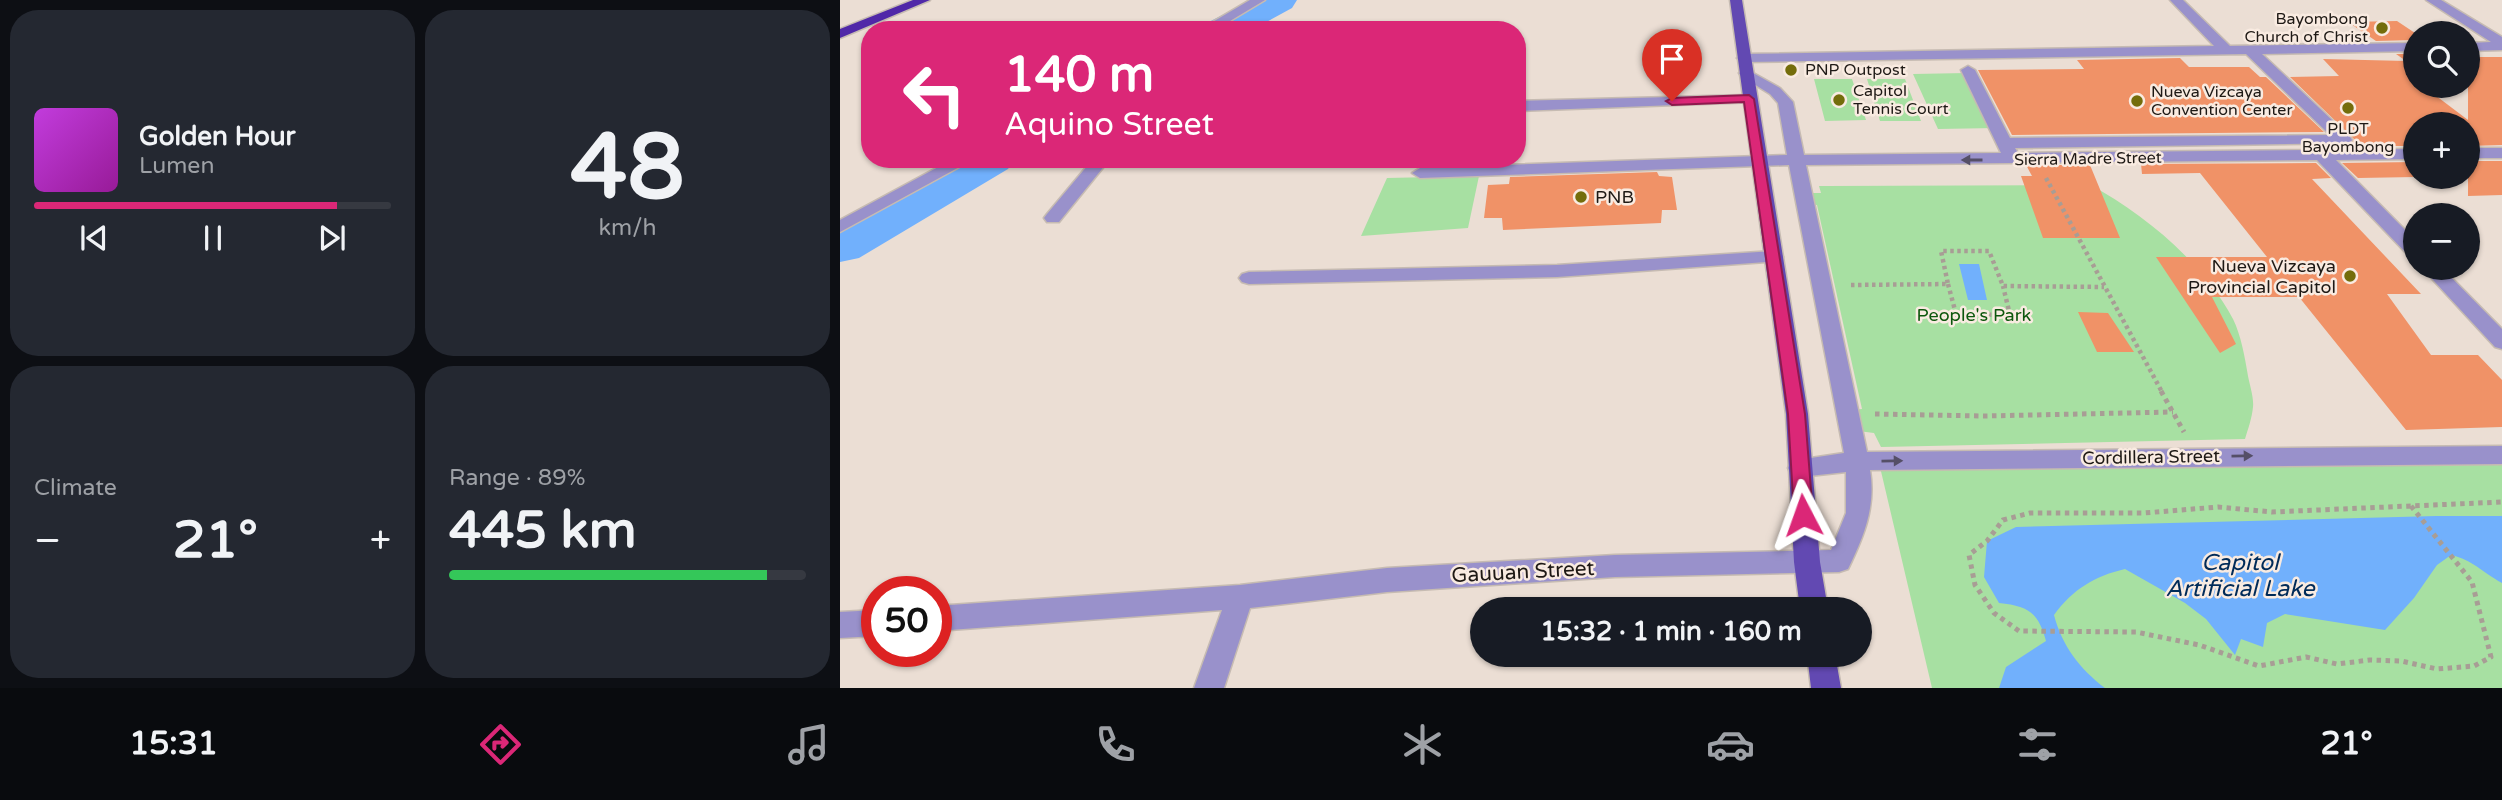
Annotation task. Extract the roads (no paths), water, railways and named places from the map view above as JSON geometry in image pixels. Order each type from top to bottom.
[{"type":"highway","points":[[872,21],[924,0]]},
{"type":"highway","points":[[840,34],[861,26]]},
{"type":"main road","points":[[1736,0],[1797,414],[1807,562],[1812,597]]},
{"type":"main road","points":[[1823,667],[1826,688]]},
{"type":"street","points":[[1221,21],[1259,0]]},
{"type":"street","points":[[2176,0],[2225,49]]},
{"type":"street","points":[[2432,0],[2502,45]]},
{"type":"street","points":[[2480,46],[2502,45]]},
{"type":"street","points":[[1745,66],[2225,49],[2403,47]]},
{"type":"street","points":[[2004,142],[2344,140],[2249,49]]},
{"type":"street","points":[[1745,66],[1785,102],[1857,461]]},
{"type":"street","points":[[1968,70],[2013,159]]},
{"type":"street","points":[[1526,106],[1749,99]]},
{"type":"street","points":[[2307,139],[2403,239]]},
{"type":"street","points":[[2480,153],[2502,153]]},
{"type":"street","name":"Sierra Madre Street","points":[[1420,173],[1760,160],[2403,154]]},
{"type":"street","points":[[840,227],[949,168]]},
{"type":"street","points":[[1053,218],[1095,168]]},
{"type":"street","points":[[1249,278],[1557,271],[1774,257]]},
{"type":"street","points":[[2443,280],[2502,342]]},
{"type":"street","name":"Cordillera Street","points":[[1800,468],[1857,461],[2502,455]]},
{"type":"street","name":"Gauuan Street","points":[[952,619],[1240,597],[1414,578],[1615,566],[1839,561],[1854,531],[1862,493],[1857,461]]},
{"type":"street","points":[[1209,688],[1240,597]]},
{"type":"street","points":[[840,625],[861,624]]},
{"type":"water","points":[[1959,264],[1979,264],[1987,300],[1968,300]]},
{"type":"water","name":"Capitol Artificial Lake","points":[[2502,516],[2502,583],[2472,563],[2451,555],[2437,565],[2414,598],[2385,630],[2285,614],[2267,623],[2263,647],[2241,639],[2235,655],[2206,619],[2185,603],[2125,569],[2104,575],[2085,585],[2054,615],[2073,656],[2105,688],[1999,688],[2006,667],[2046,641],[2035,617],[2025,609],[1999,603],[1984,577],[1987,541],[2016,527]]},
{"type":"waterway","points":[[1240,21],[1279,0]]},
{"type":"waterway","points":[[840,246],[975,168]]},
{"type":"place","name":"Bayombong Church of Christ","points":[[2382,28]]},
{"type":"place","name":"PNP Outpost","points":[[1791,70]]},
{"type":"place","name":"Capitol Tennis Court","points":[[1839,100]]},
{"type":"place","name":"Nueva Vizcaya Convention Center","points":[[2137,101]]},
{"type":"place","name":"PLDT Bayombong","points":[[2348,108]]},
{"type":"place","name":"PNB","points":[[1581,197]]},
{"type":"place","name":"Nueva Vizcaya Provincial Capitol","points":[[2350,276]]},
{"type":"park label","name":"People's Park","points":[[1974,315]]}]
